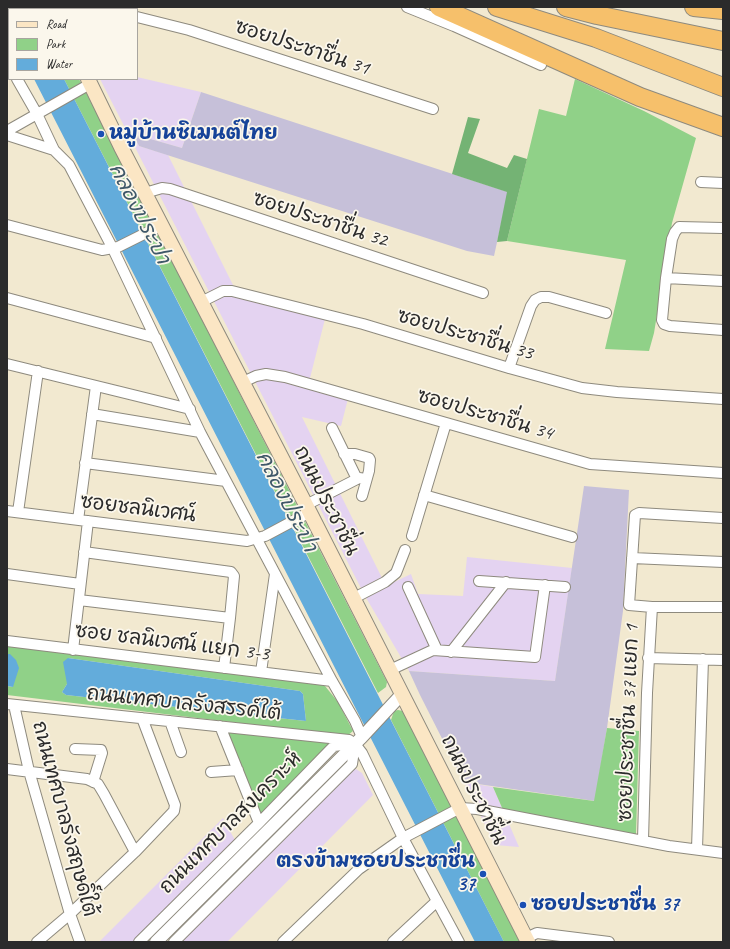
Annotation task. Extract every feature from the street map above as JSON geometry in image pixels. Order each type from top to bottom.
[{"type":"highway","points":[[439,7],[640,97],[723,127]]},
{"type":"highway","points":[[497,7],[596,38],[723,87]]},
{"type":"highway","points":[[566,7],[597,16],[723,41]]},
{"type":"highway","points":[[694,7],[723,10]]},
{"type":"main road","name":"ถนนประชาชื่น","points":[[89,81],[145,193],[354,598],[402,694],[454,811],[527,940]]},
{"type":"street","points":[[407,7],[454,26],[541,65]]},
{"type":"street","name":"ซอยประชาชื่น 31","points":[[138,17],[189,30],[433,109]]},
{"type":"street","points":[[18,80],[37,114],[54,150],[69,165],[116,248],[200,432],[226,481],[261,538],[276,574],[332,681],[355,720],[361,738],[362,753],[403,838],[459,942]]},
{"type":"street","points":[[7,131],[77,92],[89,81]]},
{"type":"street","points":[[7,135],[54,150]]},
{"type":"street","points":[[701,182],[723,183]]},
{"type":"street","name":"ซอยประชาชื่น 32","points":[[145,193],[162,188],[170,189],[483,293]]},
{"type":"street","points":[[7,225],[102,250],[116,248],[162,225]]},
{"type":"street","points":[[723,228],[680,226],[672,239],[662,320],[664,324],[670,326],[723,330]]},
{"type":"street","points":[[666,278],[723,281]]},
{"type":"street","name":"ซอยประชาชื่น 33","points":[[201,302],[223,291],[232,291],[363,324],[582,388],[617,392],[723,399]]},
{"type":"street","points":[[510,368],[531,306],[535,300],[541,297],[549,298],[606,313]]},
{"type":"street","points":[[7,298],[156,338]]},
{"type":"street","points":[[7,364],[190,409]]},
{"type":"street","points":[[18,512],[38,372]]},
{"type":"street","name":"ซอยประชาชื่น 34","points":[[243,382],[256,376],[266,374],[286,377],[590,464],[723,473]]},
{"type":"street","points":[[78,520],[96,386]]},
{"type":"street","points":[[92,414],[200,432]]},
{"type":"street","points":[[412,536],[446,423]]},
{"type":"street","points":[[332,428],[344,454],[362,479]]},
{"type":"street","points":[[344,454],[354,454],[369,458],[370,460],[362,479],[362,496]]},
{"type":"street","points":[[85,463],[226,481]]},
{"type":"street","points":[[261,538],[294,520],[308,508],[362,479]]},
{"type":"street","points":[[424,495],[572,537]]},
{"type":"street","name":"ซอยชลนิเวศน์","points":[[7,511],[247,541],[261,538]]},
{"type":"street","name":"ซอยประชาชื่น 37 แยก 1","points":[[643,840],[648,658],[652,607],[628,605],[635,515],[639,513],[723,518]]},
{"type":"street","points":[[73,650],[88,521]]},
{"type":"street","points":[[354,598],[385,582],[396,573],[405,550]]},
{"type":"street","points":[[84,552],[231,572],[234,576],[224,668]]},
{"type":"street","points":[[632,558],[723,562]]},
{"type":"street","points":[[7,574],[80,584]]},
{"type":"street","points":[[261,672],[276,574]]},
{"type":"street","points":[[479,581],[565,587]]},
{"type":"street","points":[[451,652],[506,582]]},
{"type":"street","points":[[390,670],[433,650],[535,657],[545,585]]},
{"type":"street","points":[[408,587],[438,650]]},
{"type":"street","points":[[79,600],[230,618]]},
{"type":"street","points":[[652,607],[723,607]]},
{"type":"street","name":"ซอย ชลนิเวศน์ แยก 3-3","points":[[7,641],[332,681]]},
{"type":"street","points":[[648,658],[723,660]]},
{"type":"street","points":[[697,849],[703,660]]},
{"type":"street","name":"ถนนเทศบาลสงเคราะห์","points":[[156,942],[361,738],[402,694]]},
{"type":"street","name":"ถนนเทศบาลรังสรรค์ใต้","points":[[11,704],[349,740],[361,738]]},
{"type":"street","name":"ถนนเทศบาลรังสฤษดิ์ใต้","points":[[11,704],[70,914],[80,942]]},
{"type":"street","points":[[37,942],[70,914],[135,852],[174,811],[175,805],[142,718]]},
{"type":"street","points":[[170,721],[181,752]]},
{"type":"street","points":[[220,726],[259,824]]},
{"type":"street","points":[[174,942],[352,764],[361,738]]},
{"type":"street","name":"ถนนเทศบาลสงเคราะห์","points":[[139,942],[259,824],[334,746],[346,744],[361,738]]},
{"type":"street","points":[[75,749],[101,750],[102,753],[93,782]]},
{"type":"street","points":[[7,769],[87,779],[98,784],[135,852]]},
{"type":"street","points":[[211,772],[238,770]]},
{"type":"street","points":[[283,942],[359,869],[403,838],[454,811],[477,809],[669,846],[723,852]]},
{"type":"street","points":[[393,942],[437,901]]},
{"type":"street","points":[[527,940],[538,933],[609,942]]},
{"type":"shaded area","points":[[138,77],[201,92],[182,148],[133,134],[139,146],[168,155],[238,295],[325,319],[310,378],[350,391],[341,426],[302,417],[386,586],[411,574],[418,594],[463,596],[467,557],[572,568],[555,681],[409,671],[365,596],[101,80],[138,80]]},
{"type":"shaded area","points":[[201,92],[508,192],[494,256],[467,251],[139,146],[133,134],[182,148]]},
{"type":"shaded area","points":[[584,486],[629,490],[623,611],[607,728],[595,801],[464,782],[409,671],[555,681]]},
{"type":"shaded area","points":[[356,769],[362,773],[373,795],[227,942],[178,942],[352,770]]},
{"type":"shaded area","points":[[464,782],[493,787],[519,847],[495,845]]},
{"type":"shaded area","points":[[223,818],[237,844],[135,942],[99,942]]},
{"type":"green space","points":[[575,79],[644,111],[696,138],[672,223],[654,333],[649,351],[605,349],[626,260],[507,241],[539,109],[566,116]]},
{"type":"green space","points":[[65,80],[80,80],[387,682],[386,687],[378,693]]},
{"type":"green space","points":[[468,117],[480,119],[468,153],[507,168],[514,155],[527,159],[507,241],[497,242],[507,192],[452,174]]},
{"type":"green space","points":[[7,643],[306,680],[325,686],[338,702],[353,731],[347,736],[7,695],[7,686],[13,687],[10,655],[7,654]],"holes":[[[68,658],[300,691],[303,694],[306,721],[66,695],[62,692],[67,684]]]},
{"type":"green space","points":[[394,711],[403,711],[520,942],[504,942],[391,720]]},
{"type":"green space","points":[[607,728],[639,731],[636,834],[633,836],[503,810],[493,787],[594,801]]},
{"type":"green space","points":[[223,729],[333,741],[260,816]]},
{"type":"water","points":[[7,7],[27,7],[8,8],[8,28]]},
{"type":"water","points":[[35,80],[65,80],[504,942],[475,942]]},
{"type":"water","points":[[7,654],[10,654],[16,660],[19,668],[13,687],[7,686]]},
{"type":"water","points":[[68,658],[300,691],[303,694],[306,721],[66,695],[62,692],[67,684],[63,662]]},
{"type":"place","name":"หมู่บ้านซิเมนต์ไทย","points":[[101,134]]},
{"type":"place","name":"ตรงข้ามซอยประชาชื่น 37","points":[[483,874]]},
{"type":"place","name":"ซอยประชาชื่น 37","points":[[523,905]]},
{"type":"water label","name":"คลองประปา","points":[[139,214]]},
{"type":"water label","name":"คลองประปา","points":[[286,502]]}]
